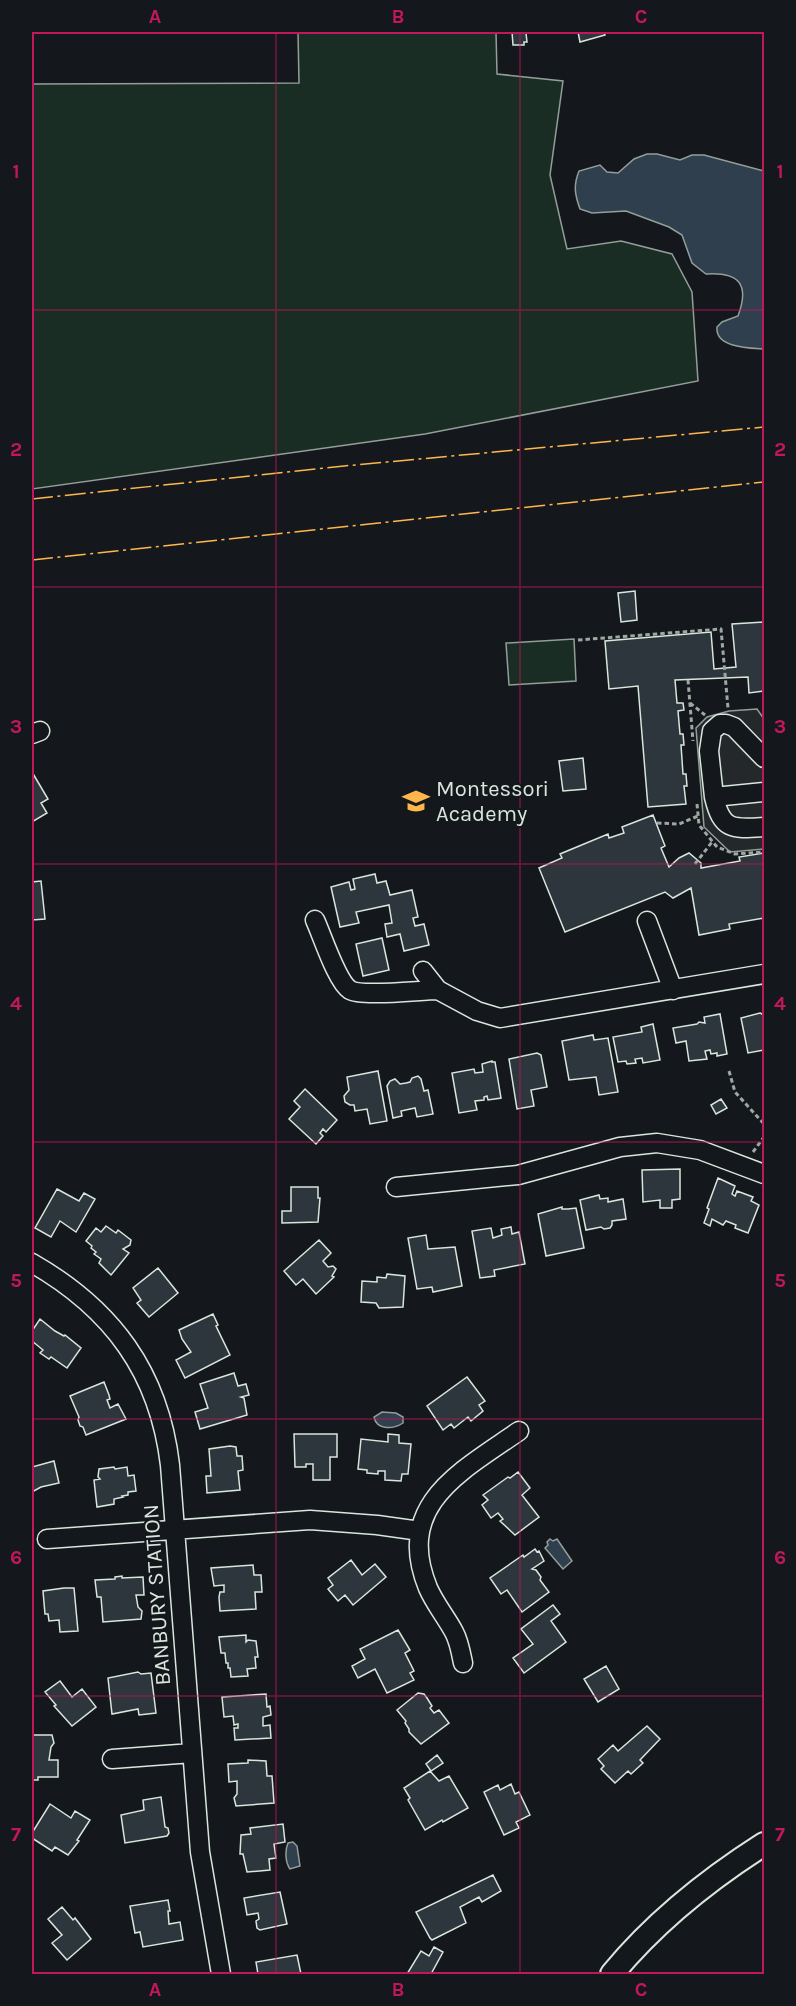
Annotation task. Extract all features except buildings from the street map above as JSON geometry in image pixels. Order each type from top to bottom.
[{"type":"main road","points":[[612,1974],[684,1904],[716,1877],[765,1844]]},
{"type":"street","points":[[765,758],[738,730],[729,725],[715,726],[709,739],[711,783],[720,817],[728,825],[738,828],[765,827]]},
{"type":"street","points":[[714,797],[765,792]]},
{"type":"street","points":[[315,920],[334,966],[350,990],[364,993],[438,990]]},
{"type":"street","points":[[647,921],[673,990]]},
{"type":"street","points":[[423,971],[438,990],[477,1011],[500,1018],[765,974]]},
{"type":"street","points":[[396,1187],[518,1175],[613,1148],[657,1143],[700,1150],[765,1174]]},
{"type":"street","name":"BANBURY STATION","points":[[32,1263],[70,1288],[104,1317],[126,1346],[148,1382],[157,1402],[168,1451],[200,1852],[221,1974]]},
{"type":"street","points":[[463,1663],[454,1631],[434,1602],[422,1571],[417,1551],[420,1531],[431,1506],[446,1486],[519,1431]]},
{"type":"street","points":[[47,1539],[310,1520],[420,1531]]},
{"type":"street","points":[[112,1759],[192,1753]]},
{"type":"path","points":[[578,640],[721,629],[729,725]]},
{"type":"path","points":[[657,823],[679,824],[698,816]]},
{"type":"path","points":[[694,864],[712,842]]},
{"type":"path","points":[[729,1071],[735,1092],[765,1124]]},
{"type":"green space","points":[[298,32],[496,32],[497,74],[563,81],[550,175],[567,249],[621,241],[672,254],[692,292],[698,381],[425,434],[32,489],[32,84],[299,83]]},
{"type":"green space","points":[[574,639],[576,681],[509,685],[506,643]]},
{"type":"shaded area","points":[[757,709],[764,719],[764,849],[730,852],[704,827],[696,728],[707,717],[729,711]]},
{"type":"water","points":[[647,154],[680,160],[692,155],[704,155],[764,171],[764,349],[734,346],[718,334],[717,327],[722,322],[738,316],[743,296],[742,288],[734,278],[727,275],[706,274],[692,263],[682,235],[669,227],[626,211],[592,213],[580,209],[575,190],[579,171],[600,165],[607,172],[618,173],[634,159]]},
{"type":"water","points":[[382,1412],[396,1413],[403,1417],[403,1423],[395,1427],[382,1427],[374,1417]]},
{"type":"water","points":[[550,1539],[553,1541],[557,1539],[572,1561],[563,1569],[545,1548]]},
{"type":"water","points":[[293,1842],[297,1846],[300,1866],[290,1869],[286,1860],[286,1849],[288,1843]]},
{"type":"power","points":[[32,499],[344,466],[764,427]]},
{"type":"power","points":[[32,560],[764,482]]},
{"type":"place","name":"Montessori Academy","points":[[416,801]]}]
